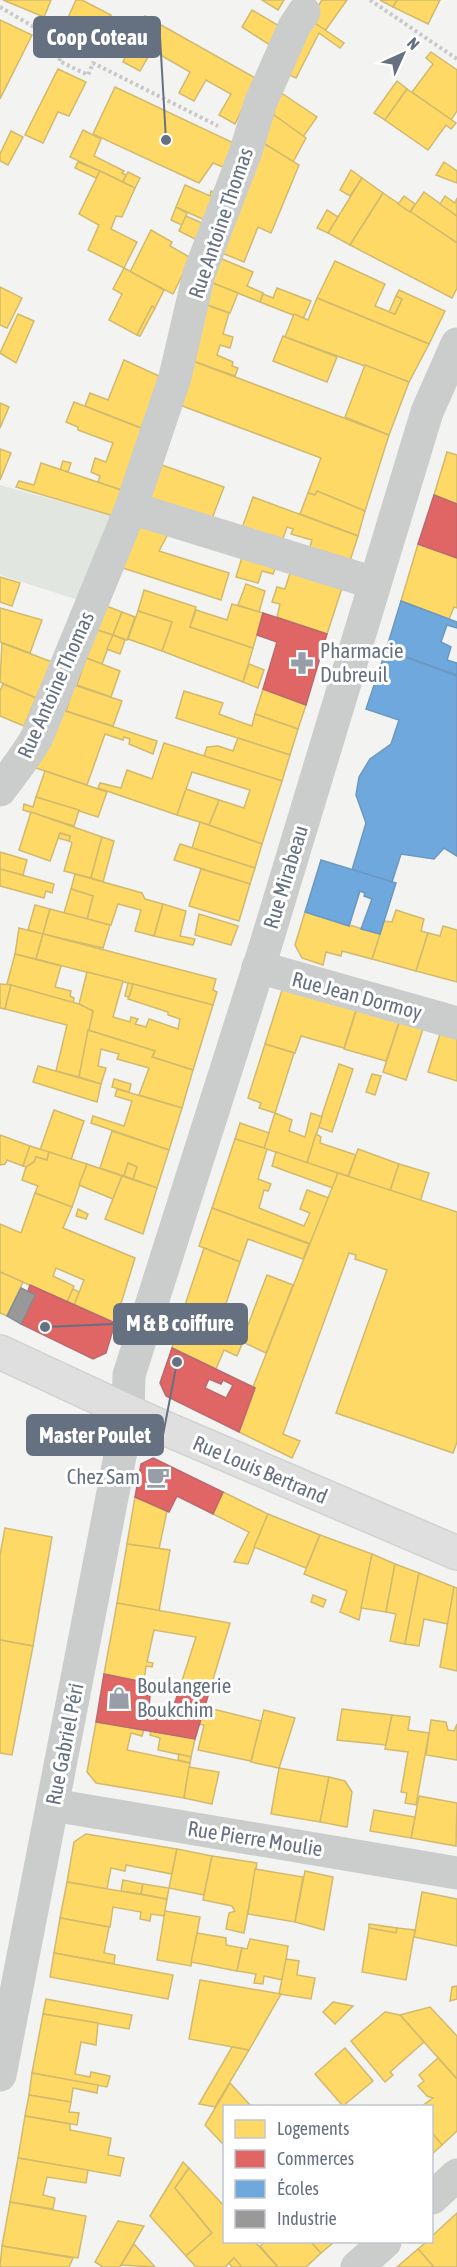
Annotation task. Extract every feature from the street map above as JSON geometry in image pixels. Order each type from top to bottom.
[{"type":"main road","name":"Rue Louis Bertrand","points":[[0,1352],[128,1412],[457,1553]]},
{"type":"street","name":"Rue Antoine Thomas","points":[[0,790],[13,771],[22,765],[37,737],[131,508],[176,377],[199,274],[249,142],[260,104],[294,27],[304,12]]},
{"type":"street","name":"Rue Mirabeau","points":[[128,1412],[129,1375],[258,967],[427,412],[457,344]]},
{"type":"street","points":[[131,508],[374,584]]},
{"type":"street","name":"Rue Jean Dormoy","points":[[258,967],[457,1023]]},
{"type":"street","name":"Rue Gabriel Péri","points":[[0,2075],[128,1412]]},
{"type":"street","name":"Rue Pierre Moulie","points":[[53,1805],[457,1873]]},
{"type":"street","points":[[433,2197],[457,2175]]},
{"type":"street","points":[[357,2267],[383,2243]]},
{"type":"path","points":[[370,0],[457,59]]},
{"type":"path","points":[[0,7],[66,46],[59,61],[88,75],[93,63],[249,142]]},
{"type":"shaded area","points":[[0,485],[117,517],[88,603],[0,575]]},
{"type":"building: Logements","points":[[3,0],[51,0],[44,17]]},
{"type":"building: Logements","points":[[76,0],[82,0],[111,15],[97,46],[62,31]]},
{"type":"building: Logements","points":[[262,0],[284,0],[278,10]]},
{"type":"building: Logements","points":[[322,0],[347,0],[325,31],[309,19]]},
{"type":"building: Logements","points":[[380,0],[397,0],[393,7]]},
{"type":"building: Logements","points":[[397,0],[440,0],[428,24],[393,7]]},
{"type":"building: Logements","points":[[252,10],[286,30],[276,49],[242,27]]},
{"type":"building: Logements","points":[[145,16],[257,79],[235,124],[219,115],[231,94],[206,80],[194,101],[179,93],[190,72],[152,50],[140,71],[123,62]]},
{"type":"building: Logements","points":[[309,19],[344,43],[340,48],[319,33],[296,78],[281,71]]},
{"type":"building: Logements","points":[[0,20],[32,35],[0,99]]},
{"type":"building: Logements","points":[[431,52],[457,70],[457,111],[451,120],[412,92],[433,64],[426,58]]},
{"type":"building: Logements","points":[[58,69],[86,82],[69,116],[58,112],[43,143],[25,135]]},
{"type":"building: Logements","points":[[397,81],[407,89],[385,120],[374,113]]},
{"type":"building: Logements","points":[[115,87],[240,146],[230,170],[213,163],[199,183],[93,134]]},
{"type":"building: Logements","points":[[274,88],[317,117],[303,137],[274,115]]},
{"type":"building: Logements","points":[[407,89],[456,123],[451,129],[446,125],[428,150],[385,120]]},
{"type":"building: Logements","points":[[274,115],[306,138],[293,162],[260,141]]},
{"type":"building: Logements","points":[[83,130],[101,139],[94,156],[124,171],[122,173],[126,175],[123,182],[70,157]]},
{"type":"building: Logements","points":[[11,131],[23,137],[8,165],[0,161],[0,154]]},
{"type":"building: Logements","points":[[260,141],[299,165],[271,233],[258,227],[244,262],[217,251]]},
{"type":"building: Logements","points":[[78,162],[100,171],[96,178],[75,168]]},
{"type":"building: Logements","points":[[444,162],[457,171],[457,183],[436,175]]},
{"type":"building: Logements","points":[[351,170],[362,178],[350,196],[340,190]]},
{"type":"building: Logements","points":[[100,171],[135,188],[122,217],[116,216],[111,229],[137,242],[124,268],[88,250],[99,225],[79,214]]},
{"type":"building: Logements","points":[[128,172],[140,178],[135,188],[123,182]]},
{"type":"building: Logements","points":[[362,178],[383,193],[350,245],[328,233]]},
{"type":"building: Logements","points":[[185,185],[210,196],[211,191],[221,195],[209,222],[176,207]]},
{"type":"building: Logements","points":[[424,192],[457,216],[457,243],[410,212]]},
{"type":"building: Logements","points":[[383,193],[457,243],[457,288],[452,298],[350,245]]},
{"type":"building: Logements","points":[[404,196],[415,204],[410,212],[398,204]]},
{"type":"building: Logements","points":[[445,196],[455,203],[457,198],[457,216],[440,204]]},
{"type":"building: Logements","points":[[176,207],[187,213],[182,225],[171,220]]},
{"type":"building: Logements","points":[[327,210],[338,217],[328,233],[317,228]]},
{"type":"building: Logements","points":[[186,216],[204,224],[197,240],[179,231]]},
{"type":"building: Logements","points":[[151,230],[172,242],[170,246],[191,258],[173,294],[130,272]]},
{"type":"building: Logements","points":[[215,256],[253,272],[247,286],[263,293],[260,302],[205,280]]},
{"type":"building: Logements","points":[[335,261],[385,284],[375,306],[395,314],[402,299],[396,296],[399,290],[445,311],[429,344],[317,298]]},
{"type":"building: Logements","points":[[124,268],[164,290],[155,308],[152,306],[137,335],[109,320],[122,294],[113,289]]},
{"type":"building: Logements","points":[[205,280],[238,293],[230,313],[201,303]]},
{"type":"building: Logements","points":[[0,287],[22,298],[7,328],[0,325]]},
{"type":"building: Logements","points":[[277,288],[311,301],[303,319],[260,302],[263,294],[273,298]]},
{"type":"building: Logements","points":[[396,296],[402,299],[395,314],[389,312]]},
{"type":"building: Logements","points":[[317,298],[429,344],[409,382],[285,337],[294,314],[308,320]]},
{"type":"building: Logements","points":[[201,303],[229,313],[223,334],[233,337],[230,348],[220,345],[217,355],[233,362],[232,366],[238,368],[235,376],[190,360]]},
{"type":"building: Logements","points":[[152,306],[155,308],[140,336],[137,335]]},
{"type":"building: Logements","points":[[18,314],[34,321],[16,363],[0,353]]},
{"type":"building: Logements","points":[[283,336],[337,357],[327,382],[273,361]]},
{"type":"building: Logements","points":[[124,360],[161,377],[141,428],[85,406],[90,393],[108,400]]},
{"type":"building: Logements","points":[[190,360],[389,435],[365,511],[317,491],[315,495],[308,493],[321,458],[177,404]]},
{"type":"building: Logements","points":[[365,365],[409,382],[389,435],[345,417]]},
{"type":"building: Logements","points":[[74,402],[151,432],[127,492],[98,482],[100,476],[91,472],[95,458],[106,462],[113,443],[78,430],[78,427],[66,422]]},
{"type":"building: Logements","points":[[0,403],[9,407],[0,428]]},
{"type":"building: Logements","points":[[0,449],[11,453],[0,480]]},
{"type":"building: Logements","points":[[447,452],[457,455],[457,504],[434,495]]},
{"type":"building: Logements","points":[[63,461],[71,463],[68,472],[60,470]]},
{"type":"building: Logements","points":[[41,463],[127,492],[117,517],[16,487],[19,481],[34,485]]},
{"type":"building: Logements","points":[[156,463],[224,487],[211,521],[140,498]]},
{"type":"building: Logements","points":[[317,491],[365,511],[358,536],[300,514],[308,493],[315,495]]},
{"type":"building: Logements","points":[[253,497],[358,536],[349,564],[309,550],[312,540],[291,534],[293,529],[287,527],[281,544],[241,531]]},
{"type":"building: Logements","points":[[140,523],[169,532],[159,551],[229,573],[221,600],[117,566]]},
{"type":"building: Logements","points":[[418,544],[457,558],[457,608],[454,607],[449,619],[401,601]]},
{"type":"building: Logements","points":[[243,554],[277,564],[273,574],[262,571],[258,583],[236,577]]},
{"type":"building: Logements","points":[[291,570],[343,585],[327,634],[277,617],[280,604],[272,602],[277,587],[285,589]]},
{"type":"building: Logements","points":[[0,577],[20,583],[12,606],[0,602]]},
{"type":"building: Logements","points":[[246,584],[265,591],[259,612],[238,605]]},
{"type":"building: Logements","points":[[144,590],[196,607],[190,627],[253,648],[243,682],[162,651],[172,622],[138,611]]},
{"type":"building: Logements","points":[[101,604],[122,612],[113,635],[91,628]]},
{"type":"building: Logements","points":[[232,604],[263,613],[253,648],[190,627],[196,610],[227,620]]},
{"type":"building: Logements","points":[[0,608],[42,620],[30,653],[0,642]]},
{"type":"building: Logements","points":[[138,611],[172,622],[162,651],[128,639]]},
{"type":"building: Logements","points":[[122,612],[135,617],[127,640],[113,635]]},
{"type":"building: Logements","points":[[91,628],[113,635],[102,664],[80,656]]},
{"type":"building: Logements","points":[[113,635],[125,640],[120,654],[107,649]]},
{"type":"building: Logements","points":[[2,643],[52,662],[36,698],[0,682]]},
{"type":"building: Logements","points":[[86,658],[120,671],[111,697],[77,685]]},
{"type":"building: Logements","points":[[249,664],[264,670],[258,688],[243,682]]},
{"type":"building: Logements","points":[[3,684],[36,698],[24,726],[0,716],[0,691]]},
{"type":"building: Logements","points":[[74,685],[122,701],[113,726],[66,711]]},
{"type":"building: Logements","points":[[263,689],[306,705],[298,729],[255,714]]},
{"type":"building: Logements","points":[[184,691],[223,703],[219,714],[252,726],[255,714],[298,729],[290,755],[176,718]]},
{"type":"building: Logements","points":[[56,708],[157,741],[153,754],[129,744],[130,739],[124,737],[123,740],[105,734],[87,785],[30,766]]},
{"type":"building: Logements","points":[[238,738],[290,755],[282,781],[204,756],[207,747],[218,746],[233,751]]},
{"type":"building: Logements","points":[[164,743],[282,781],[262,844],[209,825],[219,800],[244,808],[250,790],[192,772],[177,815],[98,788],[100,783],[121,788],[127,770],[152,779]]},
{"type":"building: Logements","points":[[45,771],[107,792],[98,817],[36,797]]},
{"type":"building: Logements","points":[[186,789],[219,800],[209,825],[177,815]]},
{"type":"building: Logements","points":[[36,797],[79,810],[74,826],[23,810],[24,804],[33,807]]},
{"type":"building: Logements","points":[[31,812],[102,837],[91,878],[64,871],[72,843],[69,841],[70,836],[60,833],[50,861],[19,850]]},
{"type":"building: Logements","points":[[200,822],[262,844],[255,868],[192,848]]},
{"type":"building: Logements","points":[[60,833],[70,836],[69,841],[58,838]]},
{"type":"building: Logements","points":[[102,837],[114,841],[103,882],[91,878]]},
{"type":"building: Logements","points":[[180,844],[255,868],[250,884],[174,860]]},
{"type":"building: Logements","points":[[0,852],[27,860],[23,875],[0,869]]},
{"type":"building: Logements","points":[[0,869],[54,884],[52,893],[46,891],[44,898],[0,886]]},
{"type":"building: Logements","points":[[201,869],[250,884],[239,921],[189,906]]},
{"type":"building: Logements","points":[[75,874],[142,893],[145,899],[163,904],[154,936],[135,931],[141,910],[118,904],[111,925],[87,919],[93,896],[71,889]]},
{"type":"building: Logements","points":[[71,889],[93,896],[87,919],[64,913]]},
{"type":"building: Logements","points":[[163,904],[186,911],[180,936],[195,939],[193,945],[154,936]]},
{"type":"building: Logements","points":[[35,905],[50,909],[43,934],[28,930]]},
{"type":"building: Logements","points":[[50,909],[110,925],[103,948],[43,934]]},
{"type":"building: Logements","points":[[396,910],[424,919],[421,931],[428,933],[416,971],[372,959],[384,921],[392,922]]},
{"type":"building: Logements","points":[[305,912],[380,934],[372,959],[342,951],[341,956],[326,952],[323,965],[302,958],[295,945]]},
{"type":"building: Logements","points":[[199,914],[238,926],[231,945],[195,935]]},
{"type":"building: Logements","points":[[443,926],[457,930],[457,982],[416,971],[428,933],[440,936]]},
{"type":"building: Logements","points":[[19,928],[43,934],[36,959],[15,954]]},
{"type":"building: Logements","points":[[43,934],[216,979],[213,990],[217,992],[213,1005],[36,959]]},
{"type":"building: Logements","points":[[15,954],[61,966],[55,987],[71,991],[70,996],[74,998],[73,1003],[7,984]]},
{"type":"building: Logements","points":[[87,972],[123,981],[113,1017],[130,1022],[131,1017],[138,1019],[135,1024],[146,1027],[149,1019],[178,1029],[180,1019],[168,1015],[168,1012],[128,999],[133,984],[213,1005],[193,1070],[152,1057],[155,1051],[88,1030],[93,1011],[79,1004]]},
{"type":"building: Logements","points":[[128,983],[133,984],[129,997],[125,996]]},
{"type":"building: Logements","points":[[0,984],[11,985],[5,1009],[0,1008]]},
{"type":"building: Logements","points":[[11,985],[79,1004],[93,1011],[79,1077],[56,1071],[67,1025],[5,1009]]},
{"type":"building: Logements","points":[[283,987],[357,1008],[344,1048],[301,1036],[295,1053],[265,1044]]},
{"type":"building: Logements","points":[[357,1008],[400,1020],[386,1061],[344,1049]]},
{"type":"building: Logements","points":[[400,1020],[424,1026],[406,1080],[383,1072]]},
{"type":"building: Logements","points":[[88,1030],[155,1051],[152,1057],[193,1070],[182,1108],[139,1095],[149,1068],[117,1059],[119,1054],[101,1049],[98,1066],[106,1068],[101,1084],[79,1077]]},
{"type":"building: Logements","points":[[441,1031],[457,1036],[457,1081],[428,1072]]},
{"type":"building: Logements","points":[[265,1044],[294,1053],[275,1113],[259,1108],[261,1103],[248,1098]]},
{"type":"building: Logements","points":[[339,1064],[353,1069],[332,1132],[318,1127]]},
{"type":"building: Logements","points":[[38,1066],[101,1084],[97,1102],[33,1082]]},
{"type":"building: Logements","points":[[372,1074],[381,1076],[375,1095],[366,1092]]},
{"type":"building: Logements","points":[[114,1079],[131,1084],[129,1092],[112,1087]]},
{"type":"building: Logements","points":[[117,1089],[182,1108],[169,1150],[91,1123],[93,1116],[124,1126],[132,1101],[115,1096]]},
{"type":"building: Logements","points":[[54,1110],[84,1121],[71,1160],[40,1150]]},
{"type":"building: Logements","points":[[275,1113],[292,1120],[289,1131],[305,1137],[311,1113],[322,1117],[307,1163],[264,1148]]},
{"type":"building: Logements","points":[[240,1123],[269,1133],[264,1148],[235,1139]]},
{"type":"building: Logements","points":[[112,1131],[169,1150],[157,1188],[133,1179],[137,1167],[128,1163],[124,1176],[100,1168]]},
{"type":"building: Logements","points":[[316,1134],[321,1137],[320,1143],[356,1155],[348,1176],[307,1163]]},
{"type":"building: Logements","points":[[0,1135],[30,1146],[23,1166],[7,1160],[5,1164],[0,1165]]},
{"type":"building: Logements","points":[[235,1139],[267,1149],[258,1179],[271,1184],[268,1191],[264,1190],[259,1208],[304,1226],[310,1213],[300,1209],[307,1190],[329,1198],[311,1244],[212,1208]]},
{"type":"building: Logements","points":[[30,1146],[49,1152],[47,1160],[36,1157],[34,1162],[26,1167],[23,1166]]},
{"type":"building: Logements","points":[[358,1149],[399,1164],[390,1191],[348,1178]]},
{"type":"building: Logements","points":[[49,1152],[87,1164],[72,1207],[35,1193],[38,1186],[22,1180],[26,1167],[34,1162],[36,1157],[47,1160]]},
{"type":"building: Logements","points":[[276,1152],[338,1173],[333,1188],[272,1166]]},
{"type":"building: Logements","points":[[128,1163],[137,1167],[133,1179],[124,1176]]},
{"type":"building: Logements","points":[[87,1164],[122,1176],[113,1199],[79,1185]]},
{"type":"building: Logements","points":[[399,1164],[429,1173],[420,1202],[390,1191]]},
{"type":"building: Logements","points":[[338,1173],[457,1212],[457,1442],[453,1453],[336,1413],[387,1270],[355,1259],[356,1255],[349,1253],[283,1434],[300,1441],[292,1458],[239,1432],[255,1388],[253,1387]]},
{"type":"building: Logements","points":[[122,1176],[157,1188],[143,1234],[105,1219]]},
{"type":"building: Logements","points":[[35,1193],[72,1207],[63,1228],[135,1258],[115,1323],[74,1305],[84,1280],[56,1268],[53,1276],[74,1286],[67,1302],[0,1272],[0,1224],[21,1233]]},
{"type":"building: Logements","points":[[212,1208],[309,1244],[303,1259],[248,1239],[240,1262],[199,1246]]},
{"type":"building: Logements","points":[[78,1209],[88,1214],[86,1219],[76,1216]]},
{"type":"building: Logements","points":[[204,1248],[240,1262],[217,1330],[182,1314]]},
{"type":"building: Logements","points":[[0,1272],[23,1282],[7,1316],[0,1313]]},
{"type":"building: Logements","points":[[267,1275],[293,1285],[266,1353],[230,1336],[235,1321],[248,1325]]},
{"type":"building: Logements","points":[[73,1289],[79,1292],[74,1305],[67,1302]]},
{"type":"building: Logements","points":[[182,1314],[243,1342],[237,1356],[224,1350],[216,1369],[172,1348]]},
{"type":"building: Logements","points":[[223,1492],[268,1514],[248,1564],[234,1562],[249,1532],[213,1514]]},
{"type":"building: Logements","points":[[135,1497],[167,1511],[159,1549],[127,1544]]},
{"type":"building: Logements","points":[[268,1514],[320,1535],[306,1568],[254,1547]]},
{"type":"building: Logements","points":[[5,1528],[52,1537],[33,1646],[0,1640],[0,1555]]},
{"type":"building: Logements","points":[[320,1535],[372,1554],[359,1620],[340,1612],[347,1591],[304,1574]]},
{"type":"building: Logements","points":[[127,1544],[170,1550],[159,1611],[117,1603]]},
{"type":"building: Logements","points":[[372,1554],[395,1564],[386,1612],[361,1608]]},
{"type":"building: Logements","points":[[395,1564],[419,1573],[405,1644],[390,1641],[396,1614],[386,1612]]},
{"type":"building: Logements","points":[[419,1573],[454,1587],[448,1624],[424,1619],[419,1646],[405,1644]]},
{"type":"building: Logements","points":[[454,1587],[457,1588],[457,1671],[440,1667]]},
{"type":"building: Logements","points":[[313,1595],[326,1600],[323,1607],[311,1602]]},
{"type":"building: Logements","points":[[117,1603],[230,1623],[208,1696],[179,1690],[196,1637],[154,1630],[147,1662],[153,1663],[152,1667],[146,1666],[144,1682],[104,1674]]},
{"type":"building: Logements","points":[[0,1640],[33,1646],[12,1755],[0,1753]]},
{"type":"building: Logements","points":[[205,1707],[261,1721],[251,1761],[198,1750],[204,1725],[199,1724]]},
{"type":"building: Logements","points":[[342,1709],[392,1715],[386,1745],[337,1740]]},
{"type":"building: Logements","points":[[264,1710],[295,1718],[279,1768],[251,1762]]},
{"type":"building: Logements","points":[[392,1715],[410,1717],[408,1730],[429,1733],[416,1805],[405,1803],[407,1793],[401,1792],[408,1752],[385,1749]]},
{"type":"building: Logements","points":[[431,1720],[446,1722],[448,1730],[454,1731],[457,1724],[457,1760],[426,1755]]},
{"type":"building: Logements","points":[[96,1722],[144,1730],[142,1736],[131,1733],[127,1750],[190,1763],[184,1798],[96,1783],[87,1772]]},
{"type":"building: Logements","points":[[151,1731],[195,1739],[191,1757],[158,1750],[160,1738],[150,1735]]},
{"type":"building: Logements","points":[[179,1754],[191,1757],[190,1763],[178,1760]]},
{"type":"building: Logements","points":[[189,1767],[219,1772],[212,1804],[184,1798]]},
{"type":"building: Logements","points":[[279,1768],[329,1777],[320,1822],[271,1814]]},
{"type":"building: Logements","points":[[329,1777],[345,1781],[352,1792],[347,1827],[320,1822]]},
{"type":"building: Logements","points":[[419,1796],[457,1803],[456,1846],[411,1838]]},
{"type":"building: Logements","points":[[374,1810],[415,1817],[411,1838],[370,1831]]},
{"type":"building: Logements","points":[[86,1834],[177,1849],[172,1874],[126,1865],[125,1871],[111,1868],[107,1889],[67,1882],[74,1842]]},
{"type":"building: Logements","points":[[177,1849],[212,1856],[204,1895],[169,1888]]},
{"type":"building: Logements","points":[[212,1856],[257,1863],[244,1933],[226,1929],[229,1913],[235,1911],[232,1906],[203,1900]]},
{"type":"building: Logements","points":[[255,1869],[303,1877],[295,1922],[248,1914]]},
{"type":"building: Logements","points":[[305,1871],[333,1877],[324,1930],[295,1922]]},
{"type":"building: Logements","points":[[123,1880],[143,1884],[141,1894],[121,1891]]},
{"type":"building: Logements","points":[[67,1882],[167,1899],[164,1916],[151,1914],[150,1921],[140,1919],[141,1912],[113,1907],[110,1927],[60,1918]]},
{"type":"building: Logements","points":[[143,1884],[169,1888],[167,1899],[141,1894]]},
{"type":"building: Logements","points":[[422,1892],[457,1899],[457,1946],[414,1937]]},
{"type":"building: Logements","points":[[165,1911],[200,1917],[191,1966],[157,1960]]},
{"type":"building: Logements","points":[[60,1918],[109,1927],[104,1953],[115,1955],[114,1964],[54,1953]]},
{"type":"building: Logements","points":[[369,1924],[397,1928],[396,1933],[369,1928]]},
{"type":"building: Logements","points":[[369,1928],[396,1933],[397,1928],[415,1930],[406,1980],[362,1972]]},
{"type":"building: Logements","points":[[197,1933],[226,1938],[226,1945],[242,1948],[237,1971],[191,1962]]},
{"type":"building: Logements","points":[[250,1939],[288,1946],[283,1980],[264,1976],[263,1984],[254,1983],[256,1974],[237,1971],[242,1948],[247,1949]]},
{"type":"building: Logements","points":[[54,1953],[173,1975],[168,1999],[50,1977]]},
{"type":"building: Logements","points":[[286,1959],[299,1961],[297,1975],[315,1978],[311,1999],[279,1994]]},
{"type":"building: Logements","points":[[200,1980],[281,1994],[249,2050],[189,2039]]},
{"type":"building: Logements","points":[[457,1986],[457,1999],[450,2001],[452,1987]]},
{"type":"building: Logements","points":[[46,1999],[132,2015],[129,2029],[43,2014]]},
{"type":"building: Logements","points":[[333,2002],[353,2006],[335,2024],[323,2012]]},
{"type":"building: Logements","points":[[430,2007],[457,2036],[457,2079],[400,2015]]},
{"type":"building: Logements","points":[[385,2012],[400,2015],[424,2042],[390,2072],[393,2075],[385,2082],[351,2041]]},
{"type":"building: Logements","points":[[43,2014],[98,2023],[96,2045],[81,2042],[75,2074],[90,2077],[91,2072],[110,2076],[107,2087],[32,2073]]},
{"type":"building: Logements","points":[[232,2047],[249,2050],[215,2107],[199,2104]]},
{"type":"building: Logements","points":[[345,2048],[373,2081],[342,2105],[315,2074]]},
{"type":"building: Logements","points":[[438,2058],[457,2079],[457,2131],[442,2145],[433,2134],[433,2105],[423,2105],[433,2098],[427,2096],[418,2086],[424,2081],[419,2075]]},
{"type":"building: Logements","points":[[32,2073],[98,2085],[97,2093],[73,2088],[71,2102],[29,2095]]},
{"type":"building: Logements","points":[[230,2083],[250,2105],[223,2105],[223,2144],[205,2125]]},
{"type":"building: Logements","points":[[29,2095],[71,2102],[69,2112],[79,2113],[77,2125],[25,2116]]},
{"type":"building: Logements","points":[[25,2116],[70,2124],[70,2130],[111,2138],[108,2155],[124,2158],[120,2176],[18,2158]]},
{"type":"building: Logements","points":[[433,2134],[442,2145],[433,2153]]},
{"type":"building: Logements","points":[[18,2158],[88,2170],[86,2183],[47,2177],[43,2195],[55,2198],[53,2209],[10,2202]]},
{"type":"building: Logements","points":[[183,2162],[189,2168],[175,2188],[212,2233],[186,2256],[150,2216]]},
{"type":"building: Logements","points":[[189,2168],[223,2205],[223,2243],[256,2243],[278,2267],[240,2267],[234,2258],[225,2267],[196,2267],[186,2256],[212,2233],[175,2188]]},
{"type":"building: Logements","points":[[10,2202],[86,2216],[78,2258],[2,2246]]},
{"type":"building: Logements","points":[[457,2213],[457,2267],[434,2267],[418,2249],[425,2243],[433,2243],[433,2235]]},
{"type":"building: Logements","points":[[118,2221],[144,2226],[120,2267],[103,2267],[95,2262]]},
{"type":"building: Logements","points":[[264,2243],[312,2243],[321,2253],[306,2267],[278,2267],[260,2246]]},
{"type":"building: Logements","points":[[312,2243],[333,2243],[321,2253]]},
{"type":"building: Logements","points":[[134,2244],[155,2267],[121,2265]]},
{"type":"building: Logements","points":[[2,2246],[73,2258],[69,2267],[0,2267]]},
{"type":"building: Logements","points":[[418,2249],[434,2267],[397,2267]]},
{"type":"building: Logements","points":[[234,2258],[240,2267],[232,2267],[229,2263]]},
{"type":"building: Commerces","points":[[434,495],[457,504],[457,558],[418,544]]},
{"type":"building: Commerces","points":[[263,613],[327,634],[306,705],[263,689],[277,642],[257,635]]},
{"type":"building: Commerces","points":[[30,1285],[115,1323],[106,1353],[93,1359],[21,1324],[35,1295],[28,1291]]},
{"type":"building: Commerces","points":[[172,1348],[255,1388],[239,1432],[166,1396],[160,1383]],"holes":[[[209,1379],[221,1384],[223,1380],[233,1385],[226,1398],[205,1388]]]},
{"type":"building: Commerces","points":[[153,1458],[223,1492],[213,1514],[177,1496],[169,1512],[135,1497],[141,1464]]},
{"type":"building: Commerces","points":[[104,1674],[148,1683],[147,1689],[139,1688],[138,1692],[150,1696],[149,1707],[172,1711],[179,1690],[208,1696],[195,1739],[96,1722]]},
{"type":"building: Écoles","points":[[401,601],[457,622],[457,628],[447,625],[441,642],[451,647],[447,660],[457,663],[457,675],[386,650]]},
{"type":"building: Écoles","points":[[386,650],[457,676],[457,856],[444,848],[434,859],[401,854],[392,882],[352,870],[366,823],[356,795],[359,777],[370,759],[391,744],[399,720],[366,709]]},
{"type":"building: Écoles","points":[[321,860],[396,883],[380,934],[361,929],[372,899],[364,896],[365,893],[360,891],[349,926],[305,912]]},
{"type":"building: Industrie","points":[[21,1288],[35,1295],[21,1324],[7,1316]]},
{"type":"place","name":"Coop Coteau","points":[[166,140]]},
{"type":"place","name":"Pharmacie Dubreuil","points":[[302,663]]},
{"type":"place","name":"M & B coiffure","points":[[45,1327]]},
{"type":"place","name":"Master Poulet","points":[[177,1362]]},
{"type":"place","name":"Chez Sam","points":[[158,1477]]},
{"type":"place","name":"Boulangerie Boukchim","points":[[119,1698]]}]
